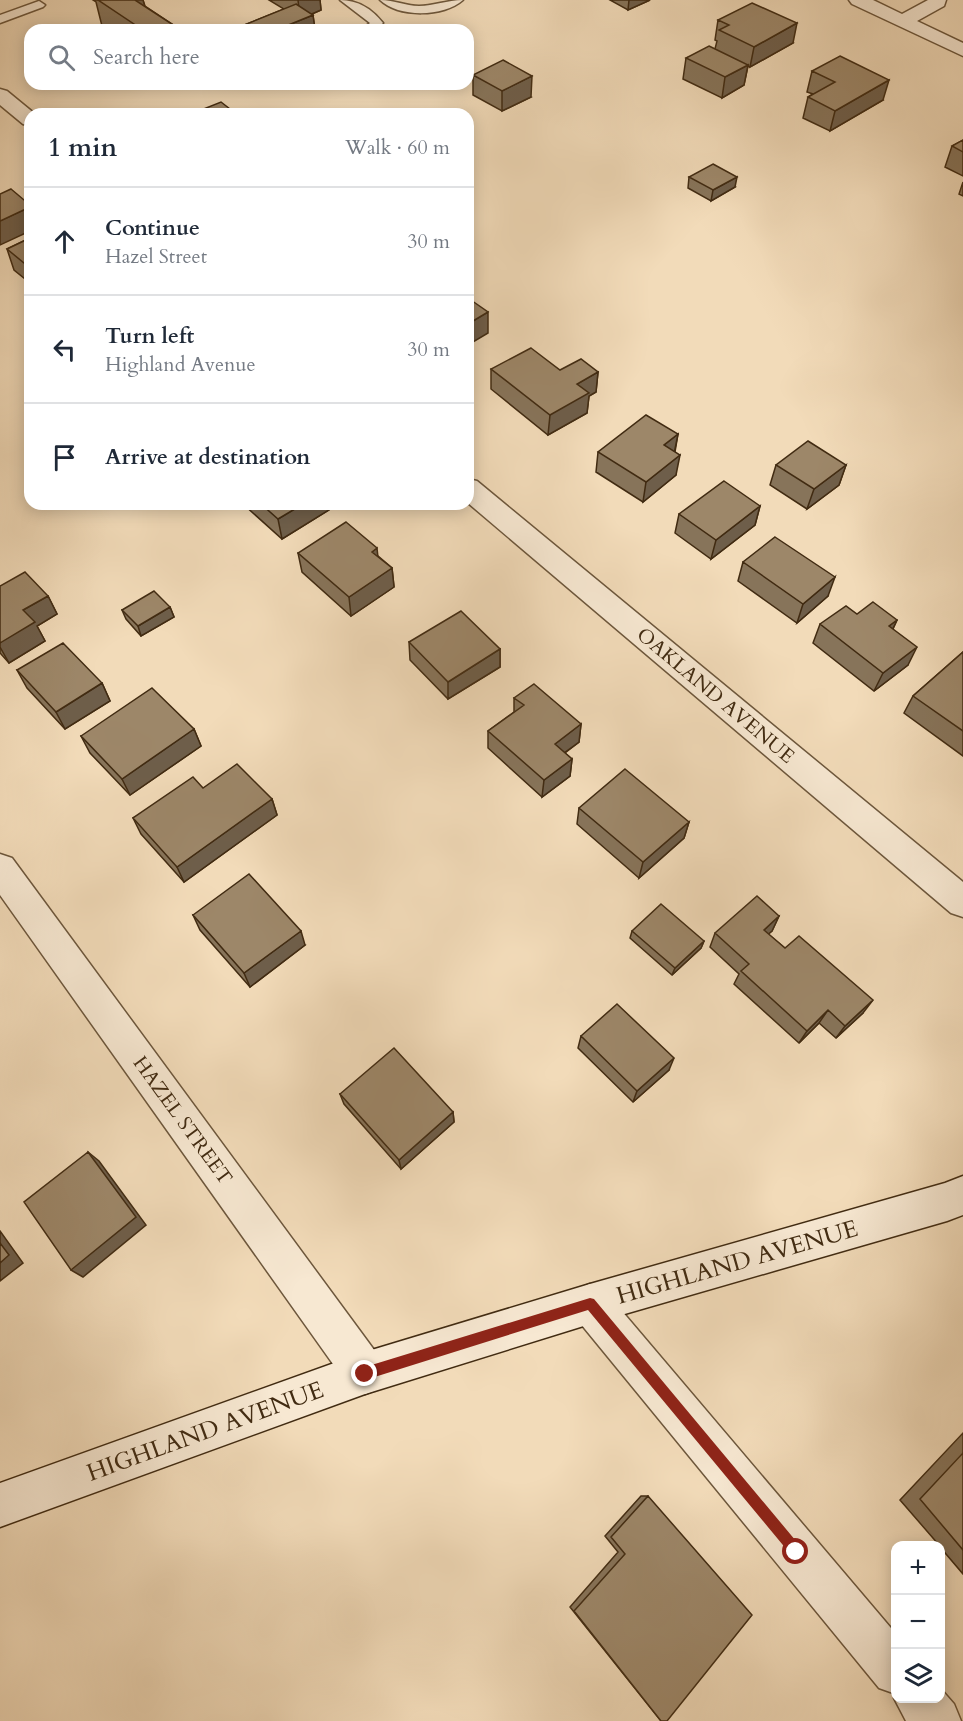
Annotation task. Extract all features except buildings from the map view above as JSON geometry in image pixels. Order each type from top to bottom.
[{"type":"street","points":[[858,0],[963,50]]},
{"type":"street","points":[[902,21],[942,4]]},
{"type":"street","points":[[0,95],[24,115]]},
{"type":"street","name":"OAKLAND AVENUE","points":[[474,493],[963,903]]},
{"type":"street","name":"HAZEL STREET","points":[[0,867],[365,1374]]},
{"type":"street","name":"HIGHLAND AVENUE","points":[[0,1505],[365,1374],[590,1304],[947,1202],[963,1195]]},
{"type":"street","points":[[590,1304],[891,1665]]},
{"type":"street","points":[[922,1703],[937,1721]]},
{"type":"lane","points":[[346,0],[369,14],[376,24]]},
{"type":"lane","points":[[386,0],[408,10],[423,11],[457,0]]},
{"type":"lane","points":[[0,19],[39,6]]},
{"type":"route","points":[[365,1374],[590,1304],[796,1552]]}]
